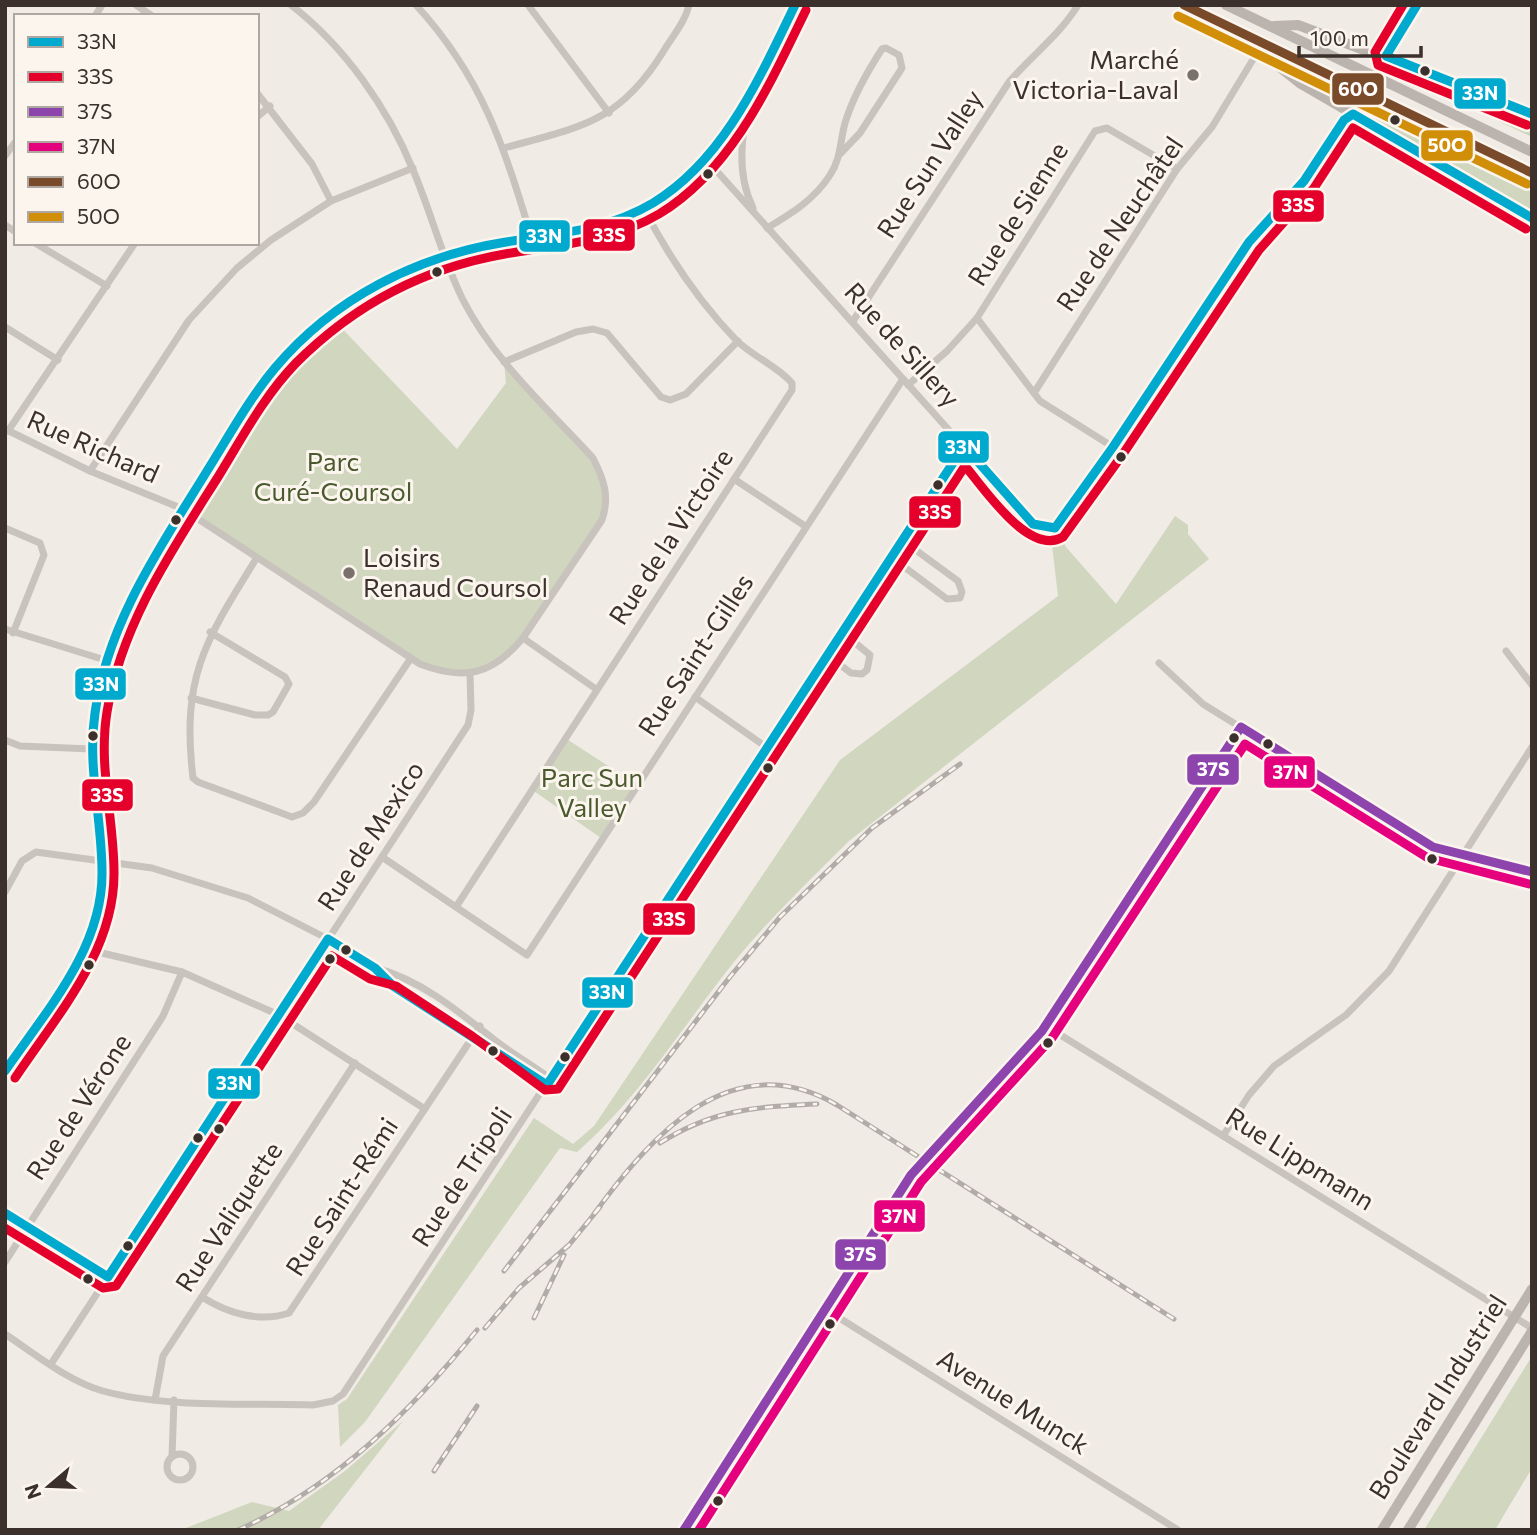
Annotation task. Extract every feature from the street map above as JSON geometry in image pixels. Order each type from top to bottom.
[{"type":"main road","points":[[1183,5],[1532,173]]},
{"type":"main road","points":[[1227,5],[1532,152]]},
{"type":"main road","points":[[1271,26],[1298,25],[1386,56],[1532,114]]},
{"type":"main road","points":[[1263,44],[1273,62],[1287,74],[1532,218]]},
{"type":"main road","name":"Boulevard Industriel","points":[[1382,1530],[1532,1289]]},
{"type":"main road","name":"Boulevard Industriel","points":[[1408,1530],[1532,1329]]},
{"type":"street","points":[[291,5],[328,38],[373,95],[413,169],[463,300],[504,362],[593,458],[602,477],[607,503],[602,520],[523,638],[509,656],[487,669],[470,674]]},
{"type":"street","points":[[416,5],[437,27],[473,80],[504,148],[531,239]]},
{"type":"street","points":[[528,5],[609,113]]},
{"type":"street","points":[[504,148],[585,126],[626,101],[648,76],[689,5]]},
{"type":"street","points":[[5,1072],[85,949],[97,914],[102,861],[91,749],[105,660],[141,576],[254,397],[282,360],[313,328],[365,290],[410,267],[478,247],[608,225],[645,209],[676,187],[705,158],[753,88],[795,5]]},
{"type":"street","name":"Rue Sun Valley","points":[[853,321],[1009,82],[1026,61],[1053,41],[1078,5]]},
{"type":"street","points":[[1377,77],[1386,56],[1417,5]]},
{"type":"street","name":"Rue de Neuchâtel","points":[[1034,393],[1177,169],[1212,127],[1263,44]]},
{"type":"street","points":[[768,228],[797,210],[831,175],[840,154],[845,123],[865,74],[882,49],[886,48],[899,55],[902,68],[860,133],[840,154]]},
{"type":"street","name":"Rue de Sillery","points":[[753,88],[745,120],[741,172],[745,192],[756,215]]},
{"type":"street","name":"Rue de Sillery","points":[[705,158],[1033,524],[1050,528],[1060,523],[1113,447],[1249,242],[1304,181],[1344,120],[1362,108],[1369,94]]},
{"type":"street","points":[[259,95],[312,164],[331,201]]},
{"type":"street","points":[[259,115],[270,106]]},
{"type":"street","name":"Rue de Sienne","points":[[905,382],[947,351],[977,318],[1095,131],[1107,128],[1177,169]]},
{"type":"street","points":[[90,471],[189,320],[208,298],[271,240],[331,201],[413,169]]},
{"type":"street","name":"Rue de la Victoire","points":[[456,907],[792,390],[792,383],[738,341],[686,281],[645,209]]},
{"type":"street","points":[[38,245],[107,286]]},
{"type":"street","points":[[7,430],[58,360],[134,245]]},
{"type":"street","points":[[977,318],[1040,401],[1113,447]]},
{"type":"street","points":[[5,327],[58,360]]},
{"type":"street","points":[[504,362],[576,332],[593,329],[607,333],[662,397],[670,400],[686,394],[738,341]]},
{"type":"street","name":"Rue Saint-Gilles","points":[[456,907],[527,955],[805,526],[905,382]]},
{"type":"street","name":"Rue Richard","points":[[7,430],[90,471],[183,509],[411,658],[444,673],[470,674]]},
{"type":"street","name":"Rue de Tripoli","points":[[174,1400],[313,1405],[333,1401],[347,1389],[964,446]]},
{"type":"street","points":[[734,479],[805,526]]},
{"type":"street","points":[[5,528],[40,543],[44,555],[9,631],[105,660]]},
{"type":"street","points":[[891,557],[947,599],[960,598],[962,592],[958,581],[902,540]]},
{"type":"street","points":[[256,559],[210,632],[191,698],[188,742],[192,778],[292,817],[303,813],[314,802],[411,658]]},
{"type":"street","points":[[191,698],[255,715],[268,715],[287,690],[285,677],[210,632]]},
{"type":"street","points":[[827,655],[851,673],[862,674],[867,670],[870,655],[842,632]]},
{"type":"street","points":[[523,638],[596,689]]},
{"type":"street","points":[[1506,652],[1532,685]]},
{"type":"street","points":[[1159,663],[1199,701],[1428,844],[1532,872]]},
{"type":"street","name":"Rue de Mexico","points":[[51,1364],[467,725],[471,710],[470,674]]},
{"type":"street","points":[[695,697],[766,747]]},
{"type":"street","points":[[684,1530],[920,1162],[1046,1026],[1241,727]]},
{"type":"street","points":[[5,740],[19,746],[91,749]]},
{"type":"street","points":[[1223,1136],[1254,1088],[1274,1066],[1346,1015],[1382,981],[1532,747]]},
{"type":"street","points":[[5,892],[22,861],[37,852],[152,868],[248,898],[328,939],[375,968],[393,986],[549,1082]]},
{"type":"street","points":[[382,857],[456,907]]},
{"type":"street","points":[[85,949],[182,972],[279,1015],[425,1109]]},
{"type":"street","points":[[375,968],[401,975],[480,1026],[549,1082]]},
{"type":"street","name":"Rue de Vérone","points":[[5,1262],[163,1016],[182,972]]},
{"type":"street","name":"Rue Saint-Rémi","points":[[202,1297],[235,1314],[280,1316],[289,1313],[480,1026]]},
{"type":"street","name":"Rue Lippmann","points":[[1046,1026],[1532,1329]]},
{"type":"street","name":"Rue Valiquette","points":[[155,1400],[163,1356],[355,1063]]},
{"type":"street","points":[[5,1213],[108,1277]]},
{"type":"street","name":"Avenue Munck","points":[[825,1309],[1178,1530]]},
{"type":"street","points":[[5,1334],[51,1364],[102,1391],[155,1400],[174,1400],[172,1457]]},
{"type":"green space","points":[[1394,68],[1529,121],[1532,137],[1393,71]]},
{"type":"green space","points":[[1318,82],[1352,98],[1353,104],[1347,105]]},
{"type":"green space","points":[[1376,113],[1483,164],[1532,192],[1532,210],[1373,118]]},
{"type":"green space","name":"Parc Curé-Coursol","points":[[333,319],[457,449],[506,383],[504,362],[593,458],[606,489],[602,520],[509,656],[470,674],[420,664],[183,509],[254,397],[313,328]]},
{"type":"green space","points":[[1175,516],[1188,525],[1188,534],[1209,559],[849,841],[790,900],[734,962],[621,1109],[577,1152],[560,1148],[365,1422],[340,1447],[338,1405],[347,1399],[534,1118],[573,1144],[594,1126],[840,760],[1058,596],[1050,528],[1055,528],[1066,547],[1116,604]]},
{"type":"green space","name":"Parc Sun Valley","points":[[565,738],[636,784],[601,838],[531,789]]},
{"type":"green space","points":[[1532,1356],[1532,1468],[1495,1530],[1424,1530]]},
{"type":"green space","points":[[403,1421],[318,1530],[181,1530],[252,1502],[289,1511],[345,1471]]},
{"type":"railway","points":[[504,1271],[729,978],[780,917],[872,828],[960,764]]},
{"type":"railway","points":[[594,1214],[641,1155],[668,1129],[697,1107],[729,1092],[762,1085],[798,1089],[837,1105],[1174,1319]]},
{"type":"railway","points":[[660,1143],[698,1123],[736,1112],[817,1104]]},
{"type":"railway","points":[[485,1328],[519,1288],[569,1245],[600,1207]]},
{"type":"railway","points":[[534,1318],[564,1255]]},
{"type":"railway","points":[[238,1530],[307,1492],[369,1444],[426,1389],[477,1330]]},
{"type":"railway","points":[[434,1471],[477,1406]]},
{"type":"transit line","name":"33N","points":[[5,1071],[54,1002],[83,953],[100,900],[102,872],[93,733],[101,680],[111,648],[138,586],[266,380],[298,343],[323,321],[379,284],[409,270],[473,249],[600,225],[653,203],[678,185],[720,140],[753,88],[795,5]]},
{"type":"transit line","name":"60O","points":[[1184,5],[1532,173]]},
{"type":"transit line","name":"33S","points":[[1403,5],[1375,52],[1378,65],[1527,125]]},
{"type":"transit line","name":"33N","points":[[1417,5],[1386,56],[1532,114]]},
{"type":"transit line","name":"33S","points":[[15,1078],[81,981],[105,929],[112,901],[114,872],[105,773],[105,732],[114,680],[124,649],[166,560],[274,389],[296,363],[342,323],[392,292],[419,279],[475,260],[603,237],[641,223],[685,196],[708,174],[746,123],[806,10]]},
{"type":"transit line","name":"50O","points":[[1178,16],[1527,184]]},
{"type":"transit line","name":"33N","points":[[5,1213],[108,1277],[328,939],[375,968],[393,986],[547,1085],[964,446],[1033,524],[1055,528],[1113,447],[1249,242],[1304,181],[1344,120],[1353,114],[1532,218]]},
{"type":"transit line","name":"33S","points":[[5,1228],[103,1288],[116,1286],[332,956],[370,979],[396,986],[472,1036],[545,1090],[558,1089],[965,466],[996,504],[1022,529],[1036,538],[1050,541],[1063,537],[1123,454],[1259,250],[1314,188],[1353,128],[1526,229]]},
{"type":"transit line","name":"37S","points":[[684,1530],[911,1175],[1042,1031],[1241,727],[1433,847],[1532,872]]},
{"type":"transit line","name":"37N","points":[[699,1530],[921,1182],[1052,1038],[1245,744],[1428,858],[1529,884]]},
{"type":"place","name":"Marché Victoria-Laval","points":[[1193,75]]},
{"type":"place","name":"Loisirs Renaud Coursol","points":[[349,573]]}]
